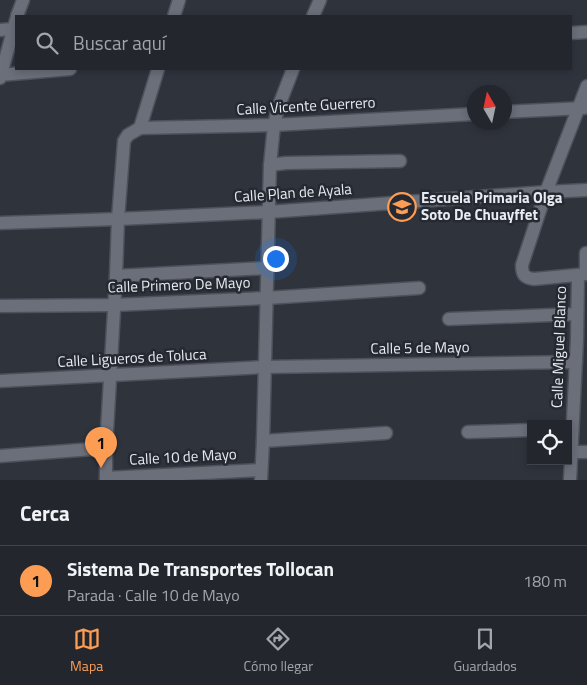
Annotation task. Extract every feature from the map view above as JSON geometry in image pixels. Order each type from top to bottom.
[{"type":"street","points":[[18,15],[23,0]]},
{"type":"street","points":[[174,15],[180,0]]},
{"type":"street","points":[[313,15],[320,0]]},
{"type":"street","points":[[0,30],[15,25]]},
{"type":"street","points":[[15,25],[0,76],[60,70]]},
{"type":"street","points":[[572,33],[587,32]]},
{"type":"street","points":[[106,479],[118,219],[124,141],[128,135],[140,128],[158,70]]},
{"type":"street","points":[[261,475],[270,165],[274,125],[292,70]]},
{"type":"street","points":[[584,275],[534,279],[524,275],[522,265],[546,192],[582,108],[587,86]]},
{"type":"street","points":[[512,112],[582,108]]},
{"type":"street","name":"Calle Vicente Guerrero","points":[[140,128],[274,125],[467,114]]},
{"type":"street","points":[[270,165],[286,163],[400,161]]},
{"type":"street","name":"Calle Plan de Ayala","points":[[0,223],[268,212],[587,190]]},
{"type":"street","name":"Calle Miguel Blanco","points":[[572,420],[581,375],[576,362],[582,338],[577,314],[586,253]]},
{"type":"street","points":[[116,276],[267,268]]},
{"type":"street","name":"Calle Primero De Mayo","points":[[0,306],[114,305],[267,298],[419,288]]},
{"type":"street","points":[[449,319],[577,314]]},
{"type":"street","name":"Calle 5 de Mayo","points":[[265,367],[576,362]]},
{"type":"street","name":"Calle Ligueros de Toluca","points":[[0,381],[265,367]]},
{"type":"street","points":[[468,432],[527,430]]},
{"type":"street","points":[[263,441],[386,433]]},
{"type":"street","points":[[0,456],[106,448]]},
{"type":"street","points":[[572,452],[587,452]]},
{"type":"street","name":"Calle Miguel Blanco","points":[[570,480],[571,465]]},
{"type":"street","name":"Calle 10 de Mayo","points":[[106,479],[261,475]]},
{"type":"place","name":"Escuela Primaria Olga Soto De Chuayffet","points":[[402,207]]},
{"type":"place","name":"Sistema De Transportes Tollocan","points":[[101,468]]}]
